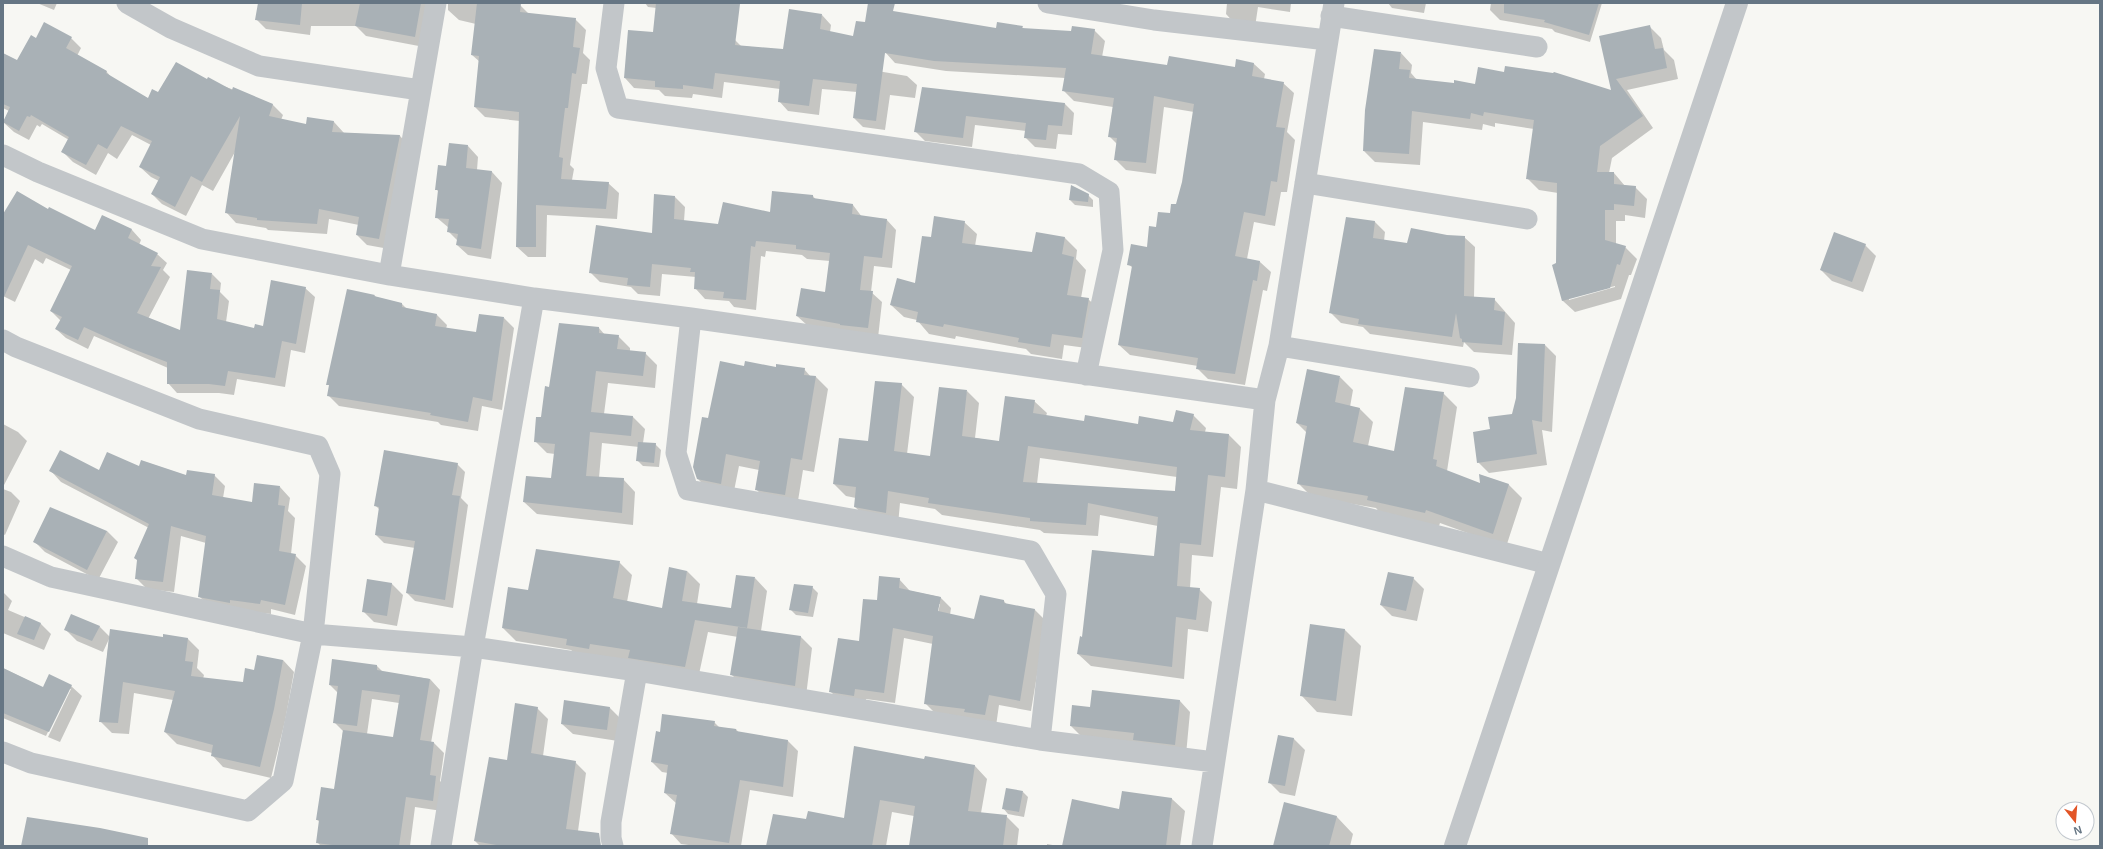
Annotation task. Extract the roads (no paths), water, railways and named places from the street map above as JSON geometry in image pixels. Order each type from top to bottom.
[{"type":"street","points":[[127,3],[171,28],[259,66],[420,90]]},
{"type":"street","points":[[389,275],[436,3]]},
{"type":"street","points":[[614,3],[606,68],[618,108],[1079,174],[1109,192],[1113,250],[1086,375]]},
{"type":"street","points":[[1048,3],[1156,11],[1327,40]]},
{"type":"street","points":[[1455,846],[1548,564],[1737,3]]},
{"type":"street","points":[[1202,846],[1256,490],[1265,400],[1279,346],[1332,10],[1537,47]]},
{"type":"street","points":[[3,155],[45,175],[202,239],[389,275],[534,298],[691,318],[1265,400]]},
{"type":"street","points":[[1305,183],[1526,219]]},
{"type":"street","points":[[442,846],[473,647],[534,298]]},
{"type":"street","points":[[691,318],[676,453],[688,490],[1031,551],[1056,594],[1040,740]]},
{"type":"street","points":[[3,340],[16,347],[199,419],[318,446],[330,474],[313,634],[283,781],[248,811],[32,762],[3,752]]},
{"type":"street","points":[[1279,346],[1470,377]]},
{"type":"street","points":[[1256,490],[1548,564]]},
{"type":"street","points":[[3,556],[50,577],[313,634],[473,647],[637,672],[1040,740],[1214,762]]},
{"type":"street","points":[[613,846],[611,838],[611,822],[637,672]]}]
